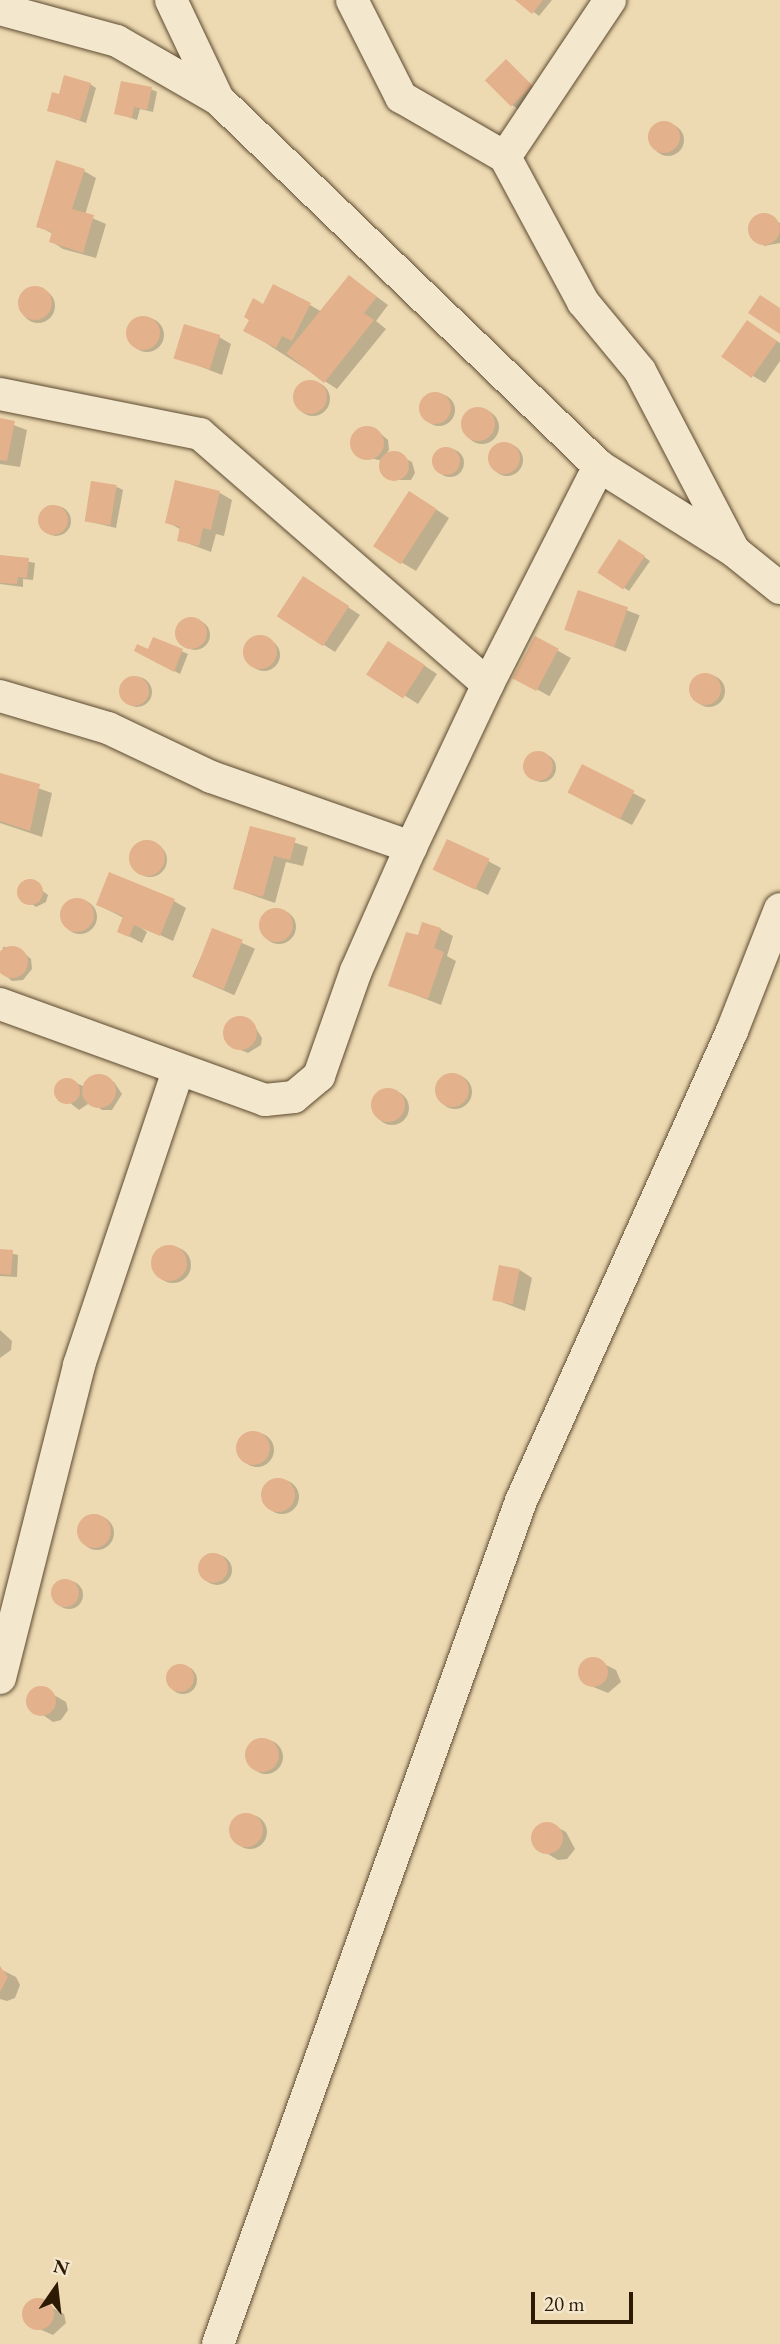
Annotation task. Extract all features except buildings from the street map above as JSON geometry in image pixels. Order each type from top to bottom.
[{"type":"street","points":[[172,0],[218,99]]},
{"type":"street","points":[[352,0],[401,97],[505,156],[583,302],[640,371],[734,551]]},
{"type":"street","points":[[505,156],[610,0]]},
{"type":"street","points":[[0,9],[117,41],[218,99],[599,466],[734,551],[780,588]]},
{"type":"street","points":[[0,394],[200,434],[488,684]]},
{"type":"street","points":[[0,1003],[265,1100],[294,1097],[320,1076],[356,971],[411,847],[488,684],[599,466]]},
{"type":"street","points":[[0,696],[108,728],[211,777],[411,847]]},
{"type":"street","points":[[218,2344],[521,1501],[732,1031],[780,909]]},
{"type":"street","points":[[0,1678],[79,1365],[178,1070]]}]
